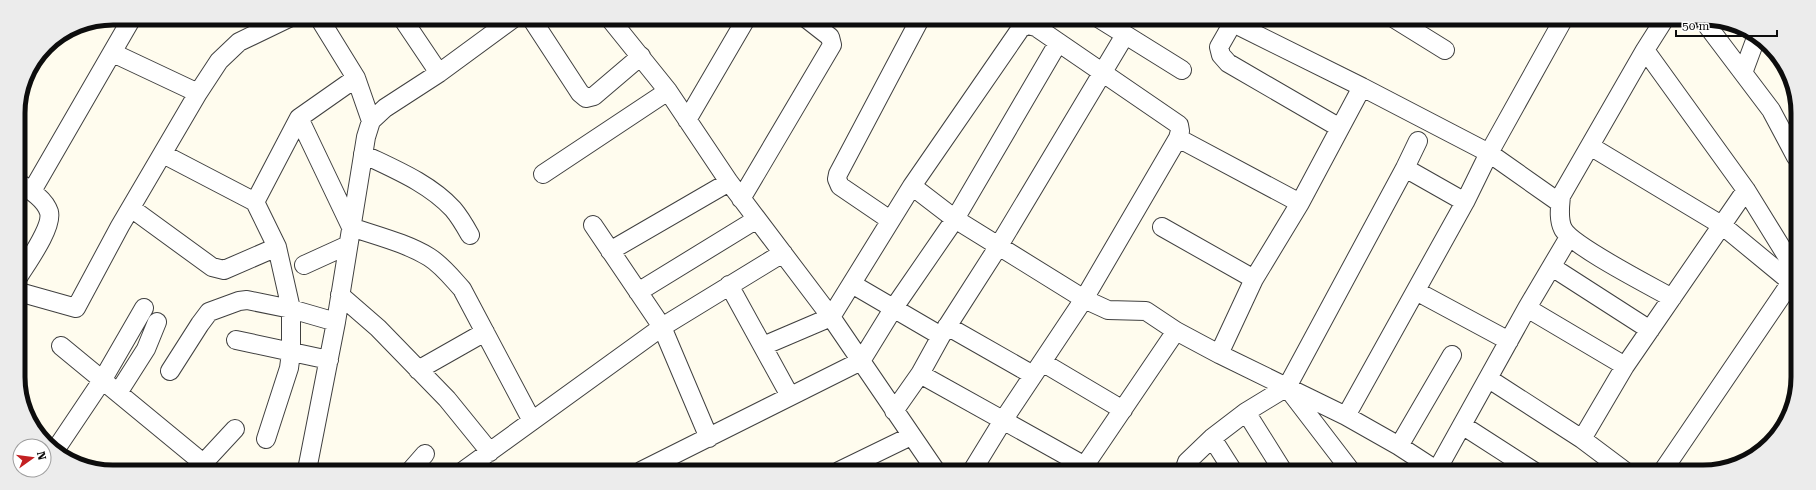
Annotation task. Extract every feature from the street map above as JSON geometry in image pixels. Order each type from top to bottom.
[{"type":"street","points":[[25,266],[48,227],[50,214],[46,205],[26,187],[113,53],[128,25]]},
{"type":"street","points":[[25,294],[76,308],[120,226],[198,93],[219,62],[239,42],[274,25]]},
{"type":"street","points":[[323,25],[356,78],[371,121]]},
{"type":"street","points":[[407,25],[439,73]]},
{"type":"street","points":[[308,465],[336,322],[366,137],[371,121],[385,108],[439,73],[504,25]]},
{"type":"street","points":[[536,25],[580,92],[586,98],[594,96],[641,56]]},
{"type":"street","points":[[615,25],[668,91],[741,199],[831,317],[932,465]]},
{"type":"street","points":[[687,120],[742,25]]},
{"type":"street","points":[[741,199],[832,45],[830,37],[814,25]]},
{"type":"street","points":[[890,220],[840,186],[837,180],[838,174],[917,25]]},
{"type":"street","points":[[763,346],[831,317],[912,186],[1021,28],[1028,25],[1036,27],[1179,125],[1180,131],[1178,138],[1084,299],[1002,422],[976,465]]},
{"type":"street","points":[[1232,25],[1219,48],[1221,55],[1228,63],[1340,128]]},
{"type":"street","points":[[1242,25],[1488,153],[1560,203]]},
{"type":"street","points":[[1403,25],[1444,50]]},
{"type":"street","points":[[1346,416],[1465,202],[1488,153],[1559,25]]},
{"type":"street","points":[[1661,25],[1561,196],[1560,219],[1564,230],[1569,237],[1580,245],[1672,298]]},
{"type":"street","points":[[1707,25],[1770,110],[1791,148]]},
{"type":"street","points":[[894,411],[920,374],[944,331],[998,247],[1103,72],[1115,26],[1182,70]]},
{"type":"street","points":[[1743,73],[1755,42]]},
{"type":"street","points":[[653,465],[861,361],[893,309],[954,219],[1058,43]]},
{"type":"street","points":[[1645,50],[1746,190],[1791,268]]},
{"type":"street","points":[[113,53],[198,93]]},
{"type":"street","points":[[254,202],[299,118],[356,78]]},
{"type":"street","points":[[1219,354],[1254,279],[1300,203],[1362,87]]},
{"type":"street","points":[[543,174],[668,91]]},
{"type":"street","points":[[299,118],[351,227],[417,250],[430,258],[451,276],[462,289],[532,421]]},
{"type":"street","points":[[1178,138],[1300,203]]},
{"type":"street","points":[[1186,465],[1187,462],[1212,438],[1246,412],[1287,387],[1405,168],[1418,141]]},
{"type":"street","points":[[1590,146],[1723,226],[1791,272]]},
{"type":"street","points":[[163,154],[254,202],[277,247],[291,308],[290,353],[289,368],[266,439]]},
{"type":"street","points":[[363,154],[406,175],[439,196],[453,210],[470,235]]},
{"type":"street","points":[[1405,168],[1465,202]]},
{"type":"street","points":[[610,251],[729,182]]},
{"type":"street","points":[[912,186],[954,219],[1084,299],[1108,310],[1146,311],[1176,331],[1219,354],[1346,416],[1399,446],[1429,465]]},
{"type":"street","points":[[1582,439],[1625,366],[1723,226],[1746,190]]},
{"type":"street","points":[[131,208],[212,267],[217,269],[224,270],[277,247]]},
{"type":"street","points":[[638,292],[757,219]]},
{"type":"street","points":[[593,225],[662,327],[709,438]]},
{"type":"street","points":[[1162,227],[1254,279]]},
{"type":"street","points":[[1441,465],[1527,308],[1569,237]]},
{"type":"street","points":[[304,265],[348,245]]},
{"type":"street","points":[[471,465],[662,327],[783,253]]},
{"type":"street","points":[[1552,267],[1650,330]]},
{"type":"street","points":[[1667,465],[1791,281]]},
{"type":"street","points":[[852,284],[893,309],[1038,368],[1123,410]]},
{"type":"street","points":[[729,285],[790,396]]},
{"type":"street","points":[[1416,291],[1509,341]]},
{"type":"street","points":[[340,295],[378,328],[447,399],[490,452]]},
{"type":"street","points":[[170,371],[209,312],[239,301],[248,300],[291,308],[336,322]]},
{"type":"street","points":[[55,443],[103,379],[144,308]]},
{"type":"street","points":[[1527,308],[1625,366]]},
{"type":"street","points":[[118,393],[146,349],[157,322]]},
{"type":"street","points":[[1086,465],[1176,331]]},
{"type":"street","points":[[418,370],[485,332]]},
{"type":"street","points":[[236,340],[290,353],[329,360]]},
{"type":"street","points":[[61,346],[103,379],[198,465]]},
{"type":"street","points":[[1399,446],[1452,355]]},
{"type":"street","points":[[920,374],[1076,465]]},
{"type":"street","points":[[1489,379],[1582,439],[1617,465]]},
{"type":"street","points":[[1287,387],[1346,465]]},
{"type":"street","points":[[1246,412],[1279,465]]},
{"type":"street","points":[[1462,426],[1524,465]]},
{"type":"street","points":[[202,465],[234,429]]},
{"type":"street","points":[[851,465],[911,436]]},
{"type":"street","points":[[1212,438],[1229,465]]},
{"type":"street","points":[[415,465],[425,454]]}]
